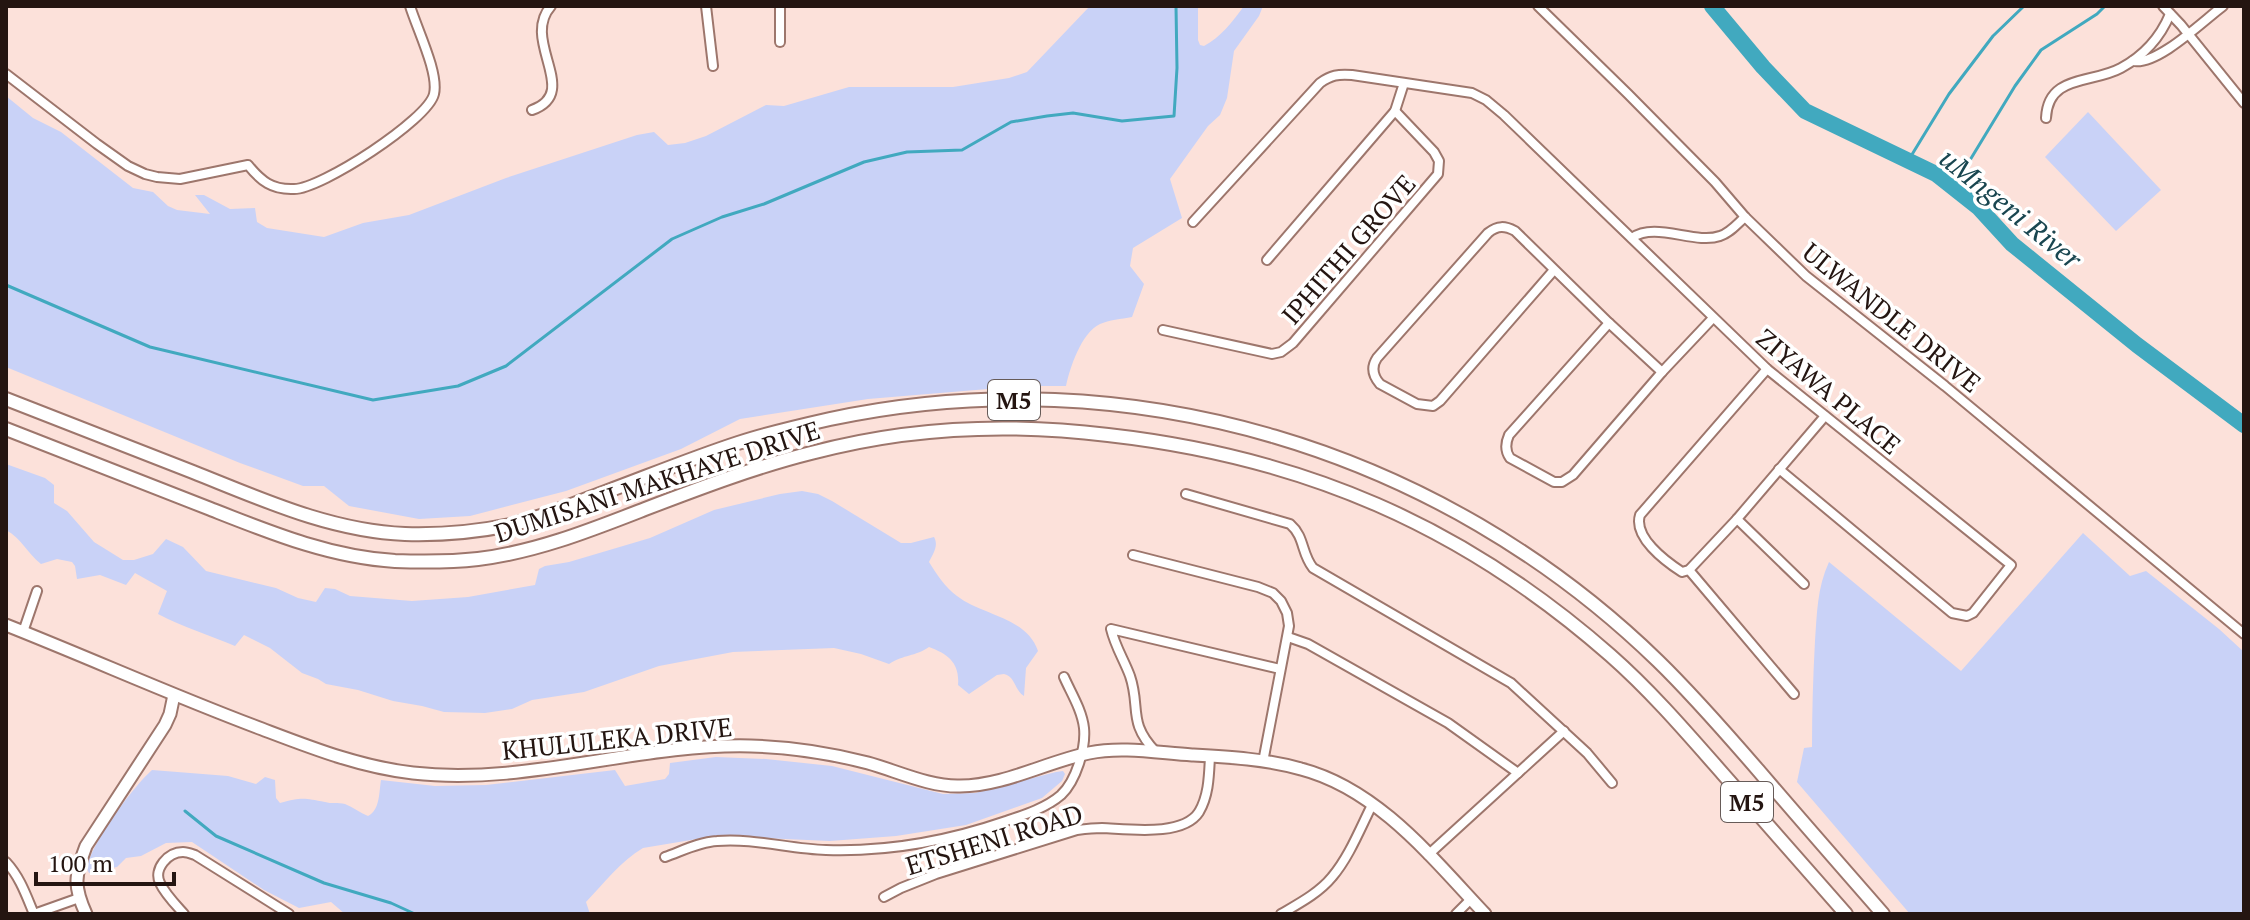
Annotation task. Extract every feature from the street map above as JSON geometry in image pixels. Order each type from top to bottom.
[{"type":"main road","name":"DUMISANI MAKHAYE DRIVE","points":[[6,399],[305,515],[362,529],[405,534],[457,532],[513,524],[556,511],[734,444],[859,413],[915,405],[996,400],[1081,402],[1185,415],[1256,430],[1336,456],[1411,488],[1501,539],[1577,593],[1659,662],[1883,914]]},
{"type":"main road","name":"DUMISANI MAKHAYE DRIVE","points":[[6,429],[300,543],[358,556],[413,562],[478,559],[522,551],[582,534],[752,470],[814,452],[913,434],[997,428],[1081,431],[1190,446],[1263,463],[1339,488],[1420,525],[1503,573],[1554,610],[1612,657],[1673,717],[1846,914]]},
{"type":"street","points":[[6,74],[97,144],[145,174],[180,179],[248,165],[264,183],[297,190],[333,176],[425,110],[434,94],[435,75],[410,6]]},
{"type":"street","points":[[532,110],[547,102],[552,94],[548,61],[541,45],[542,21],[551,6]]},
{"type":"street","points":[[706,6],[713,66]]},
{"type":"street","points":[[780,6],[780,42]]},
{"type":"street","name":"ULWANDLE DRIVE","points":[[1538,6],[1806,276],[1945,386],[2244,634]]},
{"type":"street","points":[[2163,6],[2244,103]]},
{"type":"street","points":[[2133,61],[2143,62],[2158,57],[2223,6]]},
{"type":"street","points":[[2046,118],[2050,98],[2065,85],[2118,70],[2133,61],[2158,39],[2170,14]]},
{"type":"street","name":"ZIYAWA PLACE","points":[[1193,222],[1328,77],[1352,75],[1472,93],[1486,100],[1767,369],[2011,565],[1973,613],[1967,616],[1952,613],[1779,469]]},
{"type":"street","points":[[1267,260],[1395,111],[1404,83]]},
{"type":"street","name":"IPHITHI GROVE","points":[[1163,330],[1272,354],[1281,352],[1293,343],[1438,174],[1439,161],[1434,152],[1395,111]]},
{"type":"street","points":[[1632,238],[1652,232],[1717,237],[1745,217]]},
{"type":"street","points":[[1554,270],[1433,406],[1417,404],[1380,384],[1373,372],[1377,358],[1488,233],[1498,227],[1509,228],[1554,270],[1609,323],[1662,372]]},
{"type":"street","points":[[1609,323],[1506,441],[1510,458],[1549,481],[1562,482],[1573,475],[1713,318]]},
{"type":"street","points":[[1767,369],[1640,515],[1637,524],[1640,532],[1672,565],[1682,572],[1689,570],[1825,416]]},
{"type":"street","points":[[1186,494],[1290,524],[1301,536],[1308,561],[1320,572],[1502,676],[1587,753],[1612,783]]},
{"type":"street","points":[[1737,519],[1804,584]]},
{"type":"street","points":[[1133,555],[1273,593],[1287,613],[1288,637],[1263,762]]},
{"type":"street","points":[[1689,570],[1794,694]]},
{"type":"street","points":[[23,632],[37,591]]},
{"type":"street","name":"KHULULEKA DRIVE","points":[[6,625],[174,695],[346,759],[433,775],[500,774],[664,750],[750,746],[789,748],[836,756],[957,787],[993,782],[1081,755],[1114,751],[1210,756],[1301,768],[1329,778],[1398,825],[1485,914]]},
{"type":"street","points":[[1156,752],[1141,734],[1131,680],[1111,629],[1280,669]]},
{"type":"street","points":[[1288,637],[1308,644],[1448,723],[1518,773]]},
{"type":"street","points":[[665,857],[705,842],[720,840],[776,843],[822,850],[907,846],[952,837],[1023,815],[1053,800],[1069,786],[1081,755],[1084,727],[1064,677]]},
{"type":"street","points":[[86,914],[76,884],[86,846],[165,725],[174,695]]},
{"type":"street","points":[[1428,855],[1564,731]]},
{"type":"street","name":"ETSHENI ROAD","points":[[884,897],[936,874],[1077,830],[1099,828],[1131,831],[1182,825],[1199,811],[1208,789],[1210,756]]},
{"type":"street","points":[[1281,914],[1332,878],[1372,805]]},
{"type":"street","points":[[184,914],[158,881],[163,861],[185,852],[195,855],[289,914]]},
{"type":"street","points":[[6,862],[23,885],[34,914],[79,898]]},
{"type":"street","points":[[1456,914],[1471,899]]},
{"type":"shaded area","points":[[1090,6],[1198,6],[1198,40],[1204,46],[1221,34],[1244,6],[1263,6],[1234,51],[1227,98],[1220,115],[1208,126],[1170,179],[1182,218],[1133,248],[1130,266],[1144,284],[1132,317],[1100,324],[1087,335],[1077,352],[1066,386],[1025,386],[868,399],[740,419],[681,449],[566,491],[470,516],[419,519],[349,506],[324,486],[303,486],[240,463],[6,367],[6,96],[33,118],[61,132],[133,188],[153,192],[177,210],[210,214],[195,195],[204,195],[230,209],[255,208],[257,222],[267,228],[324,237],[363,223],[409,215],[506,178],[637,135],[654,132],[668,145],[685,143],[706,136],[766,105],[784,106],[849,87],[953,87],[1009,78],[1027,72]]},
{"type":"shaded area","points":[[2088,112],[2161,190],[2116,231],[2045,157]]},
{"type":"shaded area","points":[[6,464],[45,478],[54,485],[54,503],[67,511],[94,542],[123,560],[153,554],[166,539],[183,547],[206,571],[276,588],[316,602],[325,588],[350,596],[412,601],[468,597],[535,585],[539,569],[545,566],[650,538],[714,510],[802,491],[832,501],[901,543],[934,537],[936,547],[929,562],[945,585],[967,603],[1003,618],[1024,631],[1038,651],[1026,668],[1024,696],[1011,678],[1004,674],[997,675],[969,694],[958,685],[957,671],[951,660],[929,647],[889,664],[834,648],[733,652],[659,666],[584,692],[532,700],[512,709],[485,713],[444,712],[326,684],[302,673],[270,648],[244,635],[235,646],[177,623],[158,614],[167,591],[135,573],[126,585],[100,575],[77,579],[72,562],[57,559],[41,564],[6,530]]},
{"type":"shaded area","points":[[2083,533],[2130,576],[2146,571],[2244,652],[2244,914],[1910,914],[1797,782],[1804,748],[1812,747],[1817,611],[1829,562],[1961,671]]},
{"type":"shaded area","points":[[716,757],[832,766],[943,794],[975,793],[1056,772],[1063,771],[1065,774],[1062,781],[1042,798],[966,825],[896,836],[830,841],[715,836],[643,848],[620,866],[586,902],[590,914],[345,914],[331,902],[299,908],[264,890],[192,842],[166,843],[141,856],[126,858],[117,867],[89,873],[87,869],[96,845],[114,816],[152,770],[228,776],[256,784],[265,777],[275,780],[276,798],[280,803],[303,799],[342,803],[368,816],[377,805],[381,780],[435,786],[486,785],[615,770],[625,786],[665,779],[670,763]]},
{"type":"waterway","points":[[6,285],[150,347],[373,400],[458,386],[506,366],[672,239],[864,162],[907,152],[962,150],[1011,122],[1047,116],[1073,113],[1122,121],[1174,116],[1176,6]]},
{"type":"waterway","name":"uMngeni River","points":[[1712,6],[1805,111],[1936,174],[1979,208],[2012,244],[2137,345],[2244,425]]},
{"type":"waterway","points":[[1908,161],[1949,94],[1993,36],[2024,6]]},
{"type":"waterway","points":[[1953,188],[2015,86],[2041,50],[2105,6]]},
{"type":"waterway","points":[[185,811],[216,836],[324,883],[391,903],[415,914]]}]
